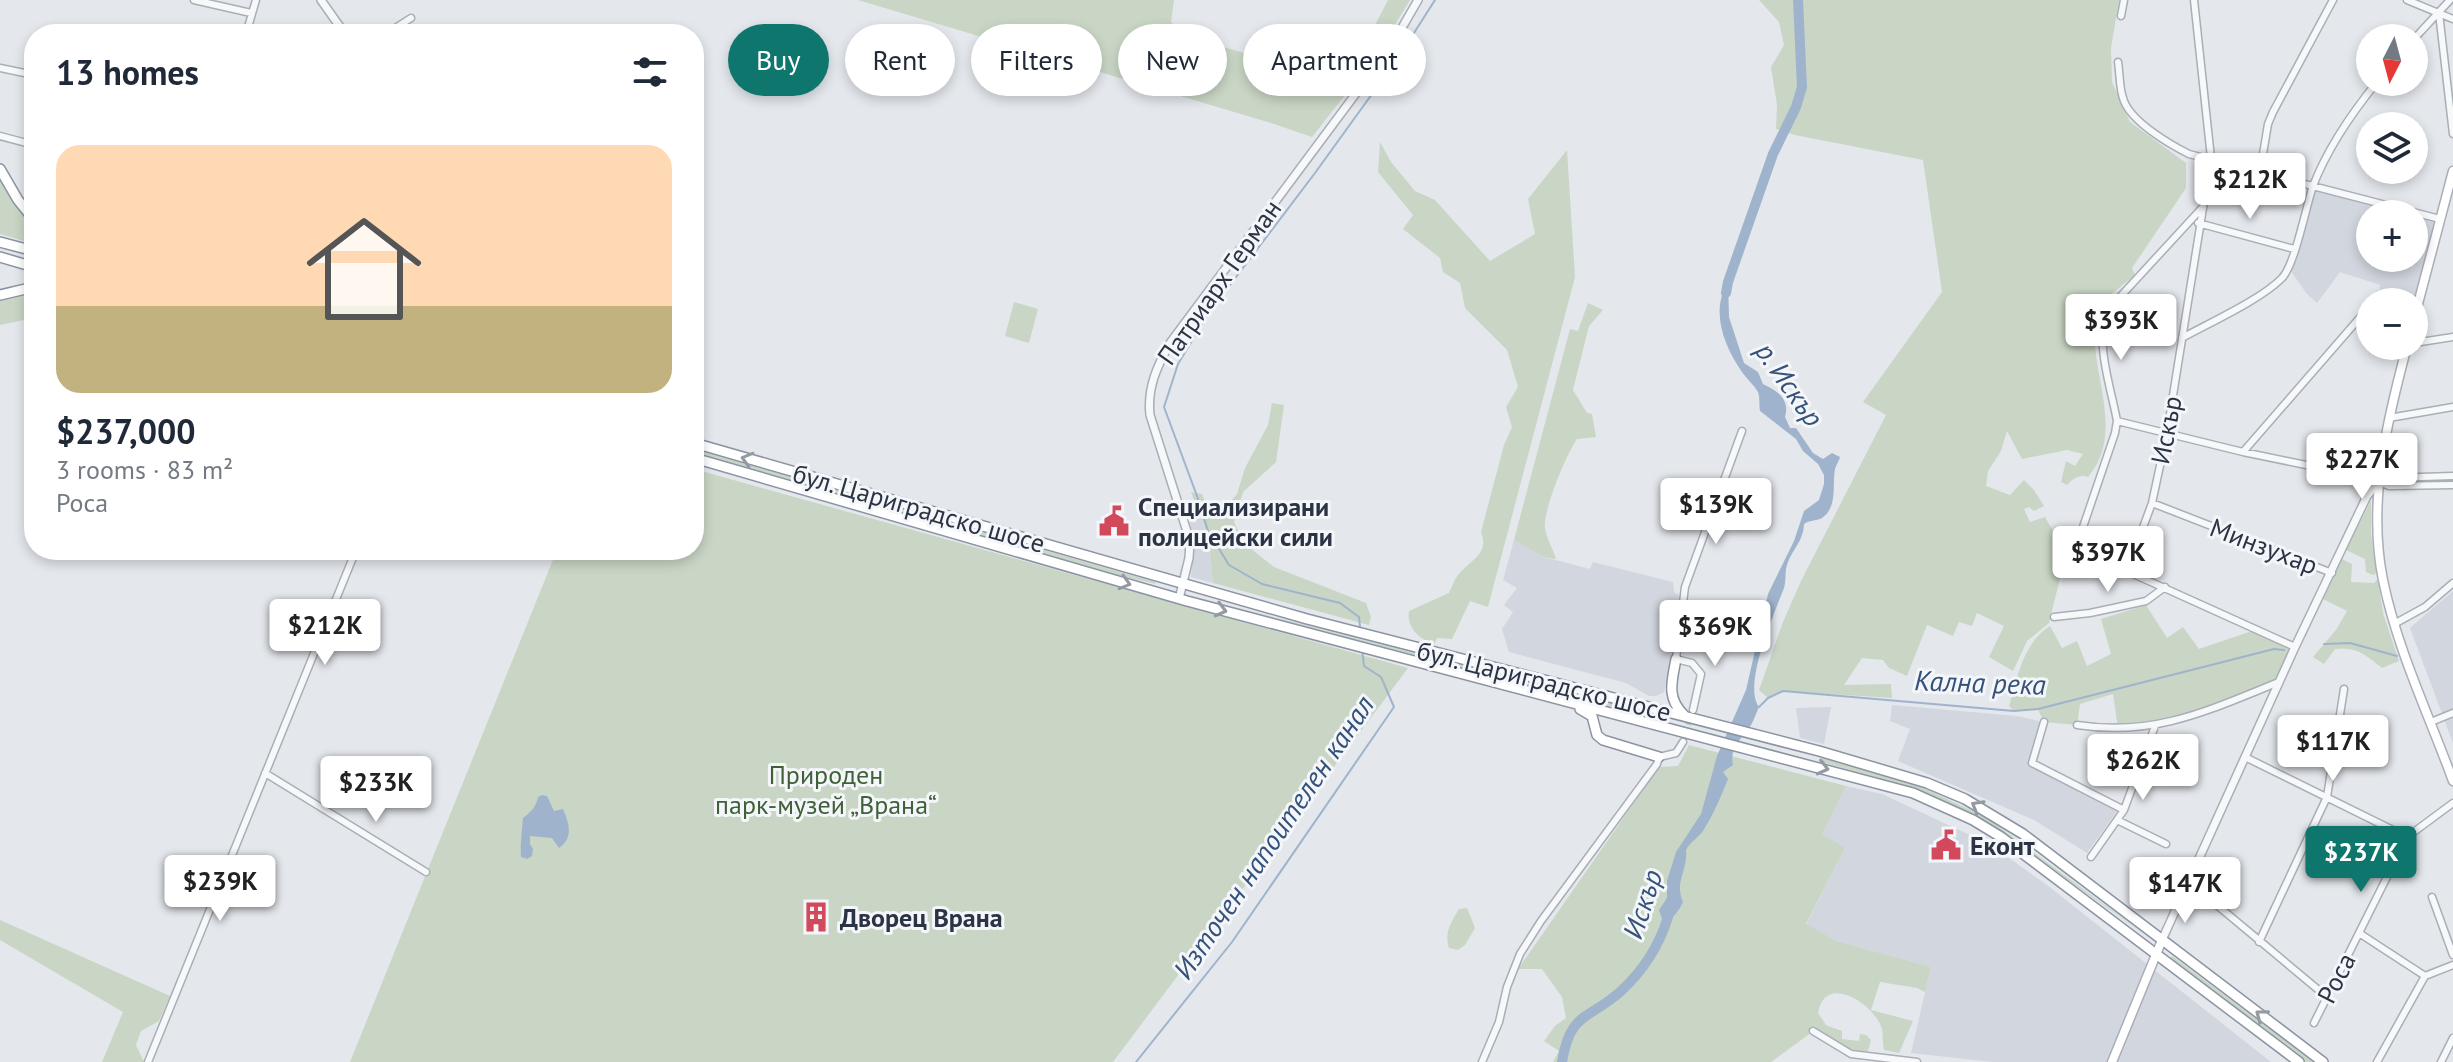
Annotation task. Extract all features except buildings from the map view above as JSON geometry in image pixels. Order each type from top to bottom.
[{"type":"highway","points":[[0,169],[24,208]]},
{"type":"highway","points":[[0,242],[24,248]]},
{"type":"highway","points":[[0,257],[24,264]]},
{"type":"highway","points":[[0,295],[24,289]]},
{"type":"highway","name":"бул. Цариградско шосе","points":[[704,446],[1340,628],[1644,706],[1690,714],[1709,724],[1889,770],[1965,799],[2023,834],[2323,1062]]},
{"type":"highway","name":"бул. Цариградско шосе","points":[[704,461],[1179,599],[1897,787],[1973,820],[2015,847],[2299,1062]]},
{"type":"highway","points":[[1676,659],[1670,690],[1674,704],[1690,714]]},
{"type":"highway","points":[[1644,706],[1660,702],[1670,690]]},
{"type":"highway","points":[[1551,697],[1587,712],[1597,735],[1603,740],[1659,757]]},
{"type":"highway","points":[[1595,725],[1603,718],[1636,719]]},
{"type":"main road","points":[[2423,288],[2453,171]]},
{"type":"main road","points":[[2404,360],[2389,418],[2379,481],[2378,533],[2382,577],[2394,624],[2453,781]]},
{"type":"main road","points":[[2112,1062],[2162,940]]},
{"type":"street","points":[[194,0],[251,13]]},
{"type":"street","points":[[248,24],[256,0]]},
{"type":"street","points":[[321,0],[338,24]]},
{"type":"street","name":"Патриарх Герман","points":[[1179,599],[1190,541],[1150,415],[1150,395],[1157,369],[1170,343],[1392,45],[1418,0]]},
{"type":"street","points":[[2121,16],[2124,0]]},
{"type":"street","name":"Искър","points":[[2127,571],[2152,503],[2167,433],[2198,223],[2211,158],[2194,0]]},
{"type":"street","points":[[2260,172],[2273,112],[2333,0]]},
{"type":"street","points":[[2407,0],[2453,19]]},
{"type":"street","points":[[2428,24],[2450,0]]},
{"type":"street","points":[[2439,13],[2453,134]]},
{"type":"street","points":[[402,24],[411,18]]},
{"type":"street","points":[[2118,62],[2123,100],[2133,115],[2170,145],[2189,154],[2440,219]]},
{"type":"street","points":[[0,68],[24,73]]},
{"type":"street","points":[[2182,338],[2285,276],[2313,186],[2331,147],[2366,96]]},
{"type":"street","points":[[0,136],[24,142]]},
{"type":"street","points":[[2089,554],[2082,530],[2117,421],[2103,342],[2107,311],[2201,209]]},
{"type":"street","points":[[2198,223],[2294,249]]},
{"type":"street","points":[[2243,452],[2356,322]]},
{"type":"street","points":[[2428,341],[2453,337]]},
{"type":"street","points":[[2389,418],[2453,407]]},
{"type":"street","points":[[2117,421],[2379,481],[2389,486],[2453,485]]},
{"type":"street","points":[[1690,714],[1701,674],[1692,663],[1676,659],[1685,587],[1742,431]]},
{"type":"street","points":[[2162,940],[2367,496],[2379,481],[2390,478],[2453,476]]},
{"type":"street","name":"Минзухар","points":[[2152,503],[2332,573]]},
{"type":"street","points":[[2075,550],[2165,587],[2295,647]]},
{"type":"street","points":[[148,1062],[352,560]]},
{"type":"street","points":[[2394,624],[2425,607],[2453,583]]},
{"type":"street","points":[[2054,617],[2146,601],[2165,587]]},
{"type":"street","points":[[2077,725],[2155,726],[2189,718],[2279,682]]},
{"type":"street","points":[[2259,942],[2327,797],[2344,689]]},
{"type":"street","points":[[2431,722],[2453,713]]},
{"type":"street","points":[[2044,722],[2032,763],[2124,810]]},
{"type":"street","points":[[2091,857],[2124,810],[2155,726]]},
{"type":"street","points":[[1482,1062],[1499,1022],[1507,987],[1520,954],[1657,764],[1659,757],[1676,753],[1683,742]]},
{"type":"street","points":[[2245,757],[2407,837]]},
{"type":"street","points":[[265,773],[426,872]]},
{"type":"street","name":"Роса","points":[[2314,1023],[2407,837],[2453,803]]},
{"type":"street","points":[[2117,820],[2166,844]]},
{"type":"street","points":[[2188,881],[2327,997]]},
{"type":"street","points":[[2432,897],[2453,955]]},
{"type":"street","name":"Роса","points":[[2359,933],[2425,976]]},
{"type":"street","points":[[2377,1062],[2425,976],[2453,965]]},
{"type":"street","points":[[1813,1031],[1851,1054],[1879,1060],[1917,1062]]},
{"type":"street","points":[[2441,1062],[2453,1038]]},
{"type":"shaded area","points":[[2313,186],[2367,200],[2356,200],[2356,272],[2427,272],[2423,288],[2380,288],[2380,285],[2340,272],[2317,303],[2288,267]]},
{"type":"shaded area","points":[[2428,216],[2440,219],[2428,266]]},
{"type":"shaded area","points":[[1195,506],[1209,540],[1213,583],[1191,577],[1194,536],[1185,509]]},
{"type":"shaded area","points":[[1514,540],[1544,557],[1590,569],[1593,562],[1673,582],[1674,592],[1680,596],[1673,653],[1664,692],[1649,696],[1626,683],[1509,652],[1502,629],[1513,612],[1504,605],[1517,588],[1503,580]]},
{"type":"shaded area","points":[[2453,591],[2453,743],[2410,628]]},
{"type":"shaded area","points":[[1892,705],[2017,716],[2039,721],[2041,726],[2030,766],[2117,811],[2087,853],[2034,820],[1898,761],[1910,729],[1890,721]]},
{"type":"shaded area","points":[[1831,707],[1824,744],[1800,738],[1796,708]]},
{"type":"shaded area","points":[[1846,786],[1882,794],[1989,844],[2047,885],[2271,1062],[1992,1062],[1911,1053],[1931,967],[1837,941],[1806,925],[1845,848],[1821,835]]},
{"type":"green space","points":[[858,0],[1174,0],[1173,24],[1118,24],[1118,77],[1102,73],[1102,24],[971,24],[971,34],[955,29],[955,24],[939,24]]},
{"type":"green space","points":[[1388,0],[1410,0],[1395,24],[1376,24]]},
{"type":"green space","points":[[1759,0],[2119,0],[2111,48],[2112,82],[2130,122],[2186,163],[2186,188],[2132,268],[2135,275],[2106,300],[2096,322],[2095,342],[2105,411],[2105,434],[2100,456],[2088,477],[2079,477],[2067,485],[2061,482],[2066,461],[2075,466],[2083,454],[2067,450],[2022,459],[2007,431],[2001,451],[1988,471],[1986,486],[2010,495],[2024,480],[2034,490],[2044,506],[2034,511],[2029,507],[2024,509],[2030,522],[2045,517],[2066,554],[2049,623],[2027,641],[2013,671],[1989,657],[2004,626],[1977,613],[1972,626],[1959,622],[1953,636],[1927,625],[1907,676],[1889,668],[1883,660],[1862,658],[1844,685],[1891,684],[1892,698],[1783,691],[1768,698],[1759,690],[1801,581],[1886,415],[1863,402],[1942,292],[1923,160],[1776,129],[1777,105],[1771,67],[1784,45],[1779,22]]},
{"type":"green space","points":[[1227,48],[1243,53],[1243,96],[1344,96],[1312,137],[1180,96],[1227,96]]},
{"type":"green space","points":[[1380,142],[1391,162],[1415,191],[1435,200],[1490,261],[1535,234],[1528,199],[1567,150],[1575,277],[1488,607],[1470,601],[1452,639],[1437,638],[1434,645],[1415,632],[1409,611],[1449,593],[1458,575],[1481,551],[1481,532],[1504,445],[1512,427],[1506,407],[1518,387],[1507,350],[1465,308],[1460,283],[1443,272],[1440,258],[1403,229],[1413,215],[1378,172]]},
{"type":"green space","points":[[0,176],[24,211],[24,241],[0,234]]},
{"type":"green space","points":[[24,292],[24,320],[0,325],[0,298]]},
{"type":"green space","points":[[1014,302],[1038,309],[1029,343],[1005,336]]},
{"type":"green space","points":[[1588,303],[1603,310],[1589,326],[1573,390],[1587,413],[1592,414],[1596,437],[1577,439],[1551,497],[1545,529],[1556,559],[1544,557],[1514,540],[1570,329],[1578,331]]},
{"type":"green space","points":[[1272,403],[1284,405],[1276,462],[1243,492],[1234,522],[1244,543],[1274,567],[1366,603],[1371,617],[1369,625],[1213,583],[1209,540],[1191,492],[1202,494],[1210,512],[1225,508],[1237,494],[1245,468],[1268,425]]},
{"type":"green space","points":[[704,452],[1156,584],[1071,564],[704,457]]},
{"type":"green space","name":"Природен парк-музей „Врана“","points":[[704,472],[1408,668],[1113,1062],[350,1062],[553,560],[704,560]]},
{"type":"green space","points":[[2371,501],[2371,534],[2377,573],[2373,575],[2366,572],[2365,559],[2346,550]]},
{"type":"green space","points":[[2342,559],[2352,564],[2351,582],[2374,583],[2378,579],[2383,613],[2399,661],[2382,668],[2360,652],[2342,648],[2335,649],[2324,664],[2313,657],[2336,630],[2347,611],[2323,599]]},
{"type":"green space","points":[[1191,598],[1652,714],[1651,718]]},
{"type":"green space","points":[[2146,605],[2167,638],[2183,627],[2199,649],[2258,629],[2295,647],[2279,682],[2189,718],[2118,728],[2113,694],[2080,704],[2077,725],[2044,722],[2038,710],[2014,711],[2009,706],[2033,641],[2050,626],[2062,648],[2077,641],[2087,666],[2111,654],[2101,619]]},
{"type":"green space","points":[[1689,745],[1846,786],[1822,834],[1845,848],[1806,924],[1837,941],[1931,967],[1925,992],[1880,982],[1871,1010],[1913,1021],[1899,1053],[1884,1050],[1881,1026],[1868,1008],[1838,993],[1822,1001],[1818,1013],[1826,1025],[1842,1031],[1842,1039],[1859,1041],[1860,1034],[1866,1035],[1871,1040],[1868,1051],[1839,1044],[1814,1026],[1808,1035],[1771,1062],[1553,1062],[1559,1051],[1544,1041],[1555,1026],[1566,1018],[1562,997],[1542,969],[1518,969],[1659,767],[1678,766]]},
{"type":"green space","points":[[1823,758],[1918,785],[1987,818],[2151,939],[1986,822],[1917,789],[1822,762]]},
{"type":"green space","points":[[1467,908],[1475,928],[1465,945],[1458,950],[1449,948],[1447,937],[1451,923],[1459,909]]},
{"type":"green space","points":[[0,920],[170,996],[159,1021],[141,1031],[136,1045],[144,1062],[102,1062],[123,1012],[0,940]]},
{"type":"green space","points":[[2172,956],[2314,1062],[2306,1062],[2170,958]]},
{"type":"water","points":[[1728,282],[1729,317],[1744,363],[1758,372],[1763,384],[1782,396],[1790,428],[1796,428],[1813,453],[1823,459],[1832,453],[1840,457],[1835,469],[1830,508],[1822,518],[1804,524],[1788,562],[1784,588],[1757,666],[1754,682],[1759,707],[1735,748],[1733,765],[1723,772],[1728,779],[1713,812],[1703,831],[1686,850],[1680,888],[1683,902],[1665,927],[1659,910],[1667,898],[1667,881],[1676,852],[1701,814],[1717,756],[1746,690],[1768,594],[1794,541],[1804,511],[1819,500],[1824,484],[1824,475],[1818,464],[1803,451],[1796,439],[1760,411],[1758,392],[1730,351],[1720,316],[1720,305]]},
{"type":"water","points":[[542,795],[547,796],[554,811],[563,809],[569,826],[567,840],[559,848],[552,838],[530,836],[533,849],[532,856],[527,859],[521,857],[523,818]]},
{"type":"waterway","name":"Източен напоителен канал","points":[[1360,627],[1359,617],[1340,603],[1262,584],[1229,565],[1208,531],[1164,407],[1178,364],[1208,314],[1315,173],[1398,58],[1435,0]]},
{"type":"waterway","name":"р. Искър","points":[[1726,293],[1773,154],[1796,107],[1802,87],[1798,0]]},
{"type":"waterway","name":"Кална река","points":[[2324,644],[2350,643],[2397,656]]},
{"type":"waterway","name":"Източен напоителен канал","points":[[1136,1062],[1232,942],[1394,707],[1381,677],[1364,666],[1362,649]]},
{"type":"waterway","name":"Кална река","points":[[1759,707],[1768,698],[1783,691],[2014,711],[2038,709],[2274,649],[2284,650]]},
{"type":"waterway","name":"Искър","points":[[1562,1062],[1565,1046],[1575,1025],[1609,1001],[1636,976],[1655,948],[1668,917]]},
{"type":"tunnel","points":[[1683,742],[1691,715]]},
{"type":"place","name":"Специализирани полицейски сили","points":[[1114,521]]},
{"type":"place","name":"Еконт","points":[[1946,845]]},
{"type":"place","name":"Дворец Врана","points":[[816,917]]}]
